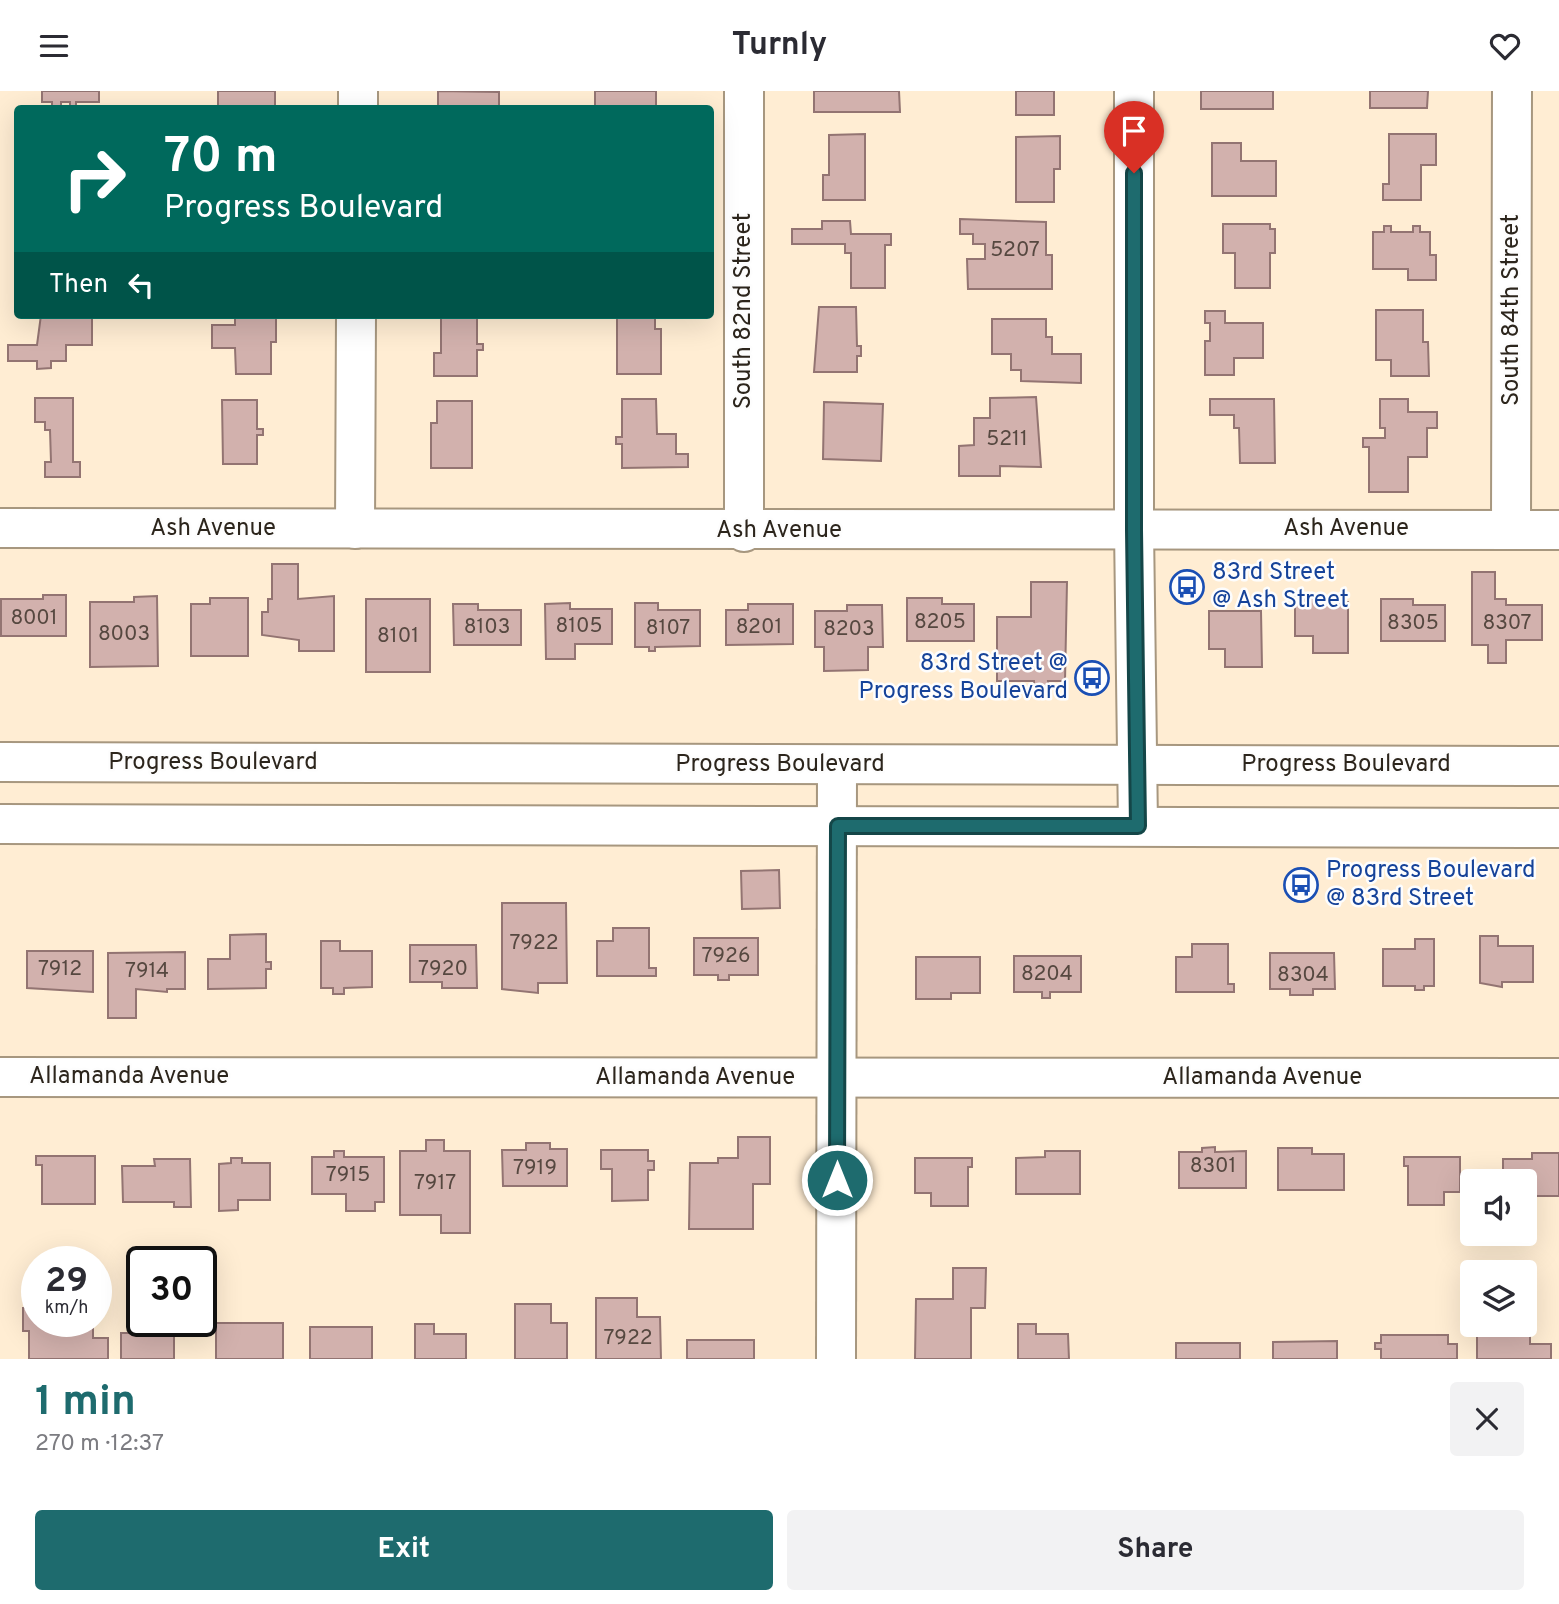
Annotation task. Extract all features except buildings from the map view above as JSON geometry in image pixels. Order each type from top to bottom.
[{"type":"street","name":"South 82nd Street","points":[[744,91],[744,532]]},
{"type":"street","points":[[1134,91],[1134,530],[1138,826]]},
{"type":"street","name":"South 84th Street","points":[[1511,530],[1512,91]]},
{"type":"street","points":[[355,529],[356,319]]},
{"type":"street","name":"Ash Avenue","points":[[0,529],[744,532],[1559,530]]},
{"type":"street","name":"Progress Boulevard","points":[[0,762],[1559,766]]},
{"type":"street","points":[[52,824],[53,762]]},
{"type":"street","points":[[836,1359],[838,765]]},
{"type":"street","points":[[0,824],[1559,828]]},
{"type":"street","name":"Allamanda Avenue","points":[[0,1077],[1559,1078]]},
{"type":"place","name":"83rd Street @ Ash Street","points":[[1187,587]]},
{"type":"place","name":"83rd Street @ Progress Boulevard","points":[[1092,678]]},
{"type":"place","name":"Progress Boulevard @ 83rd Street","points":[[1301,885]]},
{"type":"route","points":[[837,1180],[838,826],[1138,826],[1134,530],[1134,173]]}]
